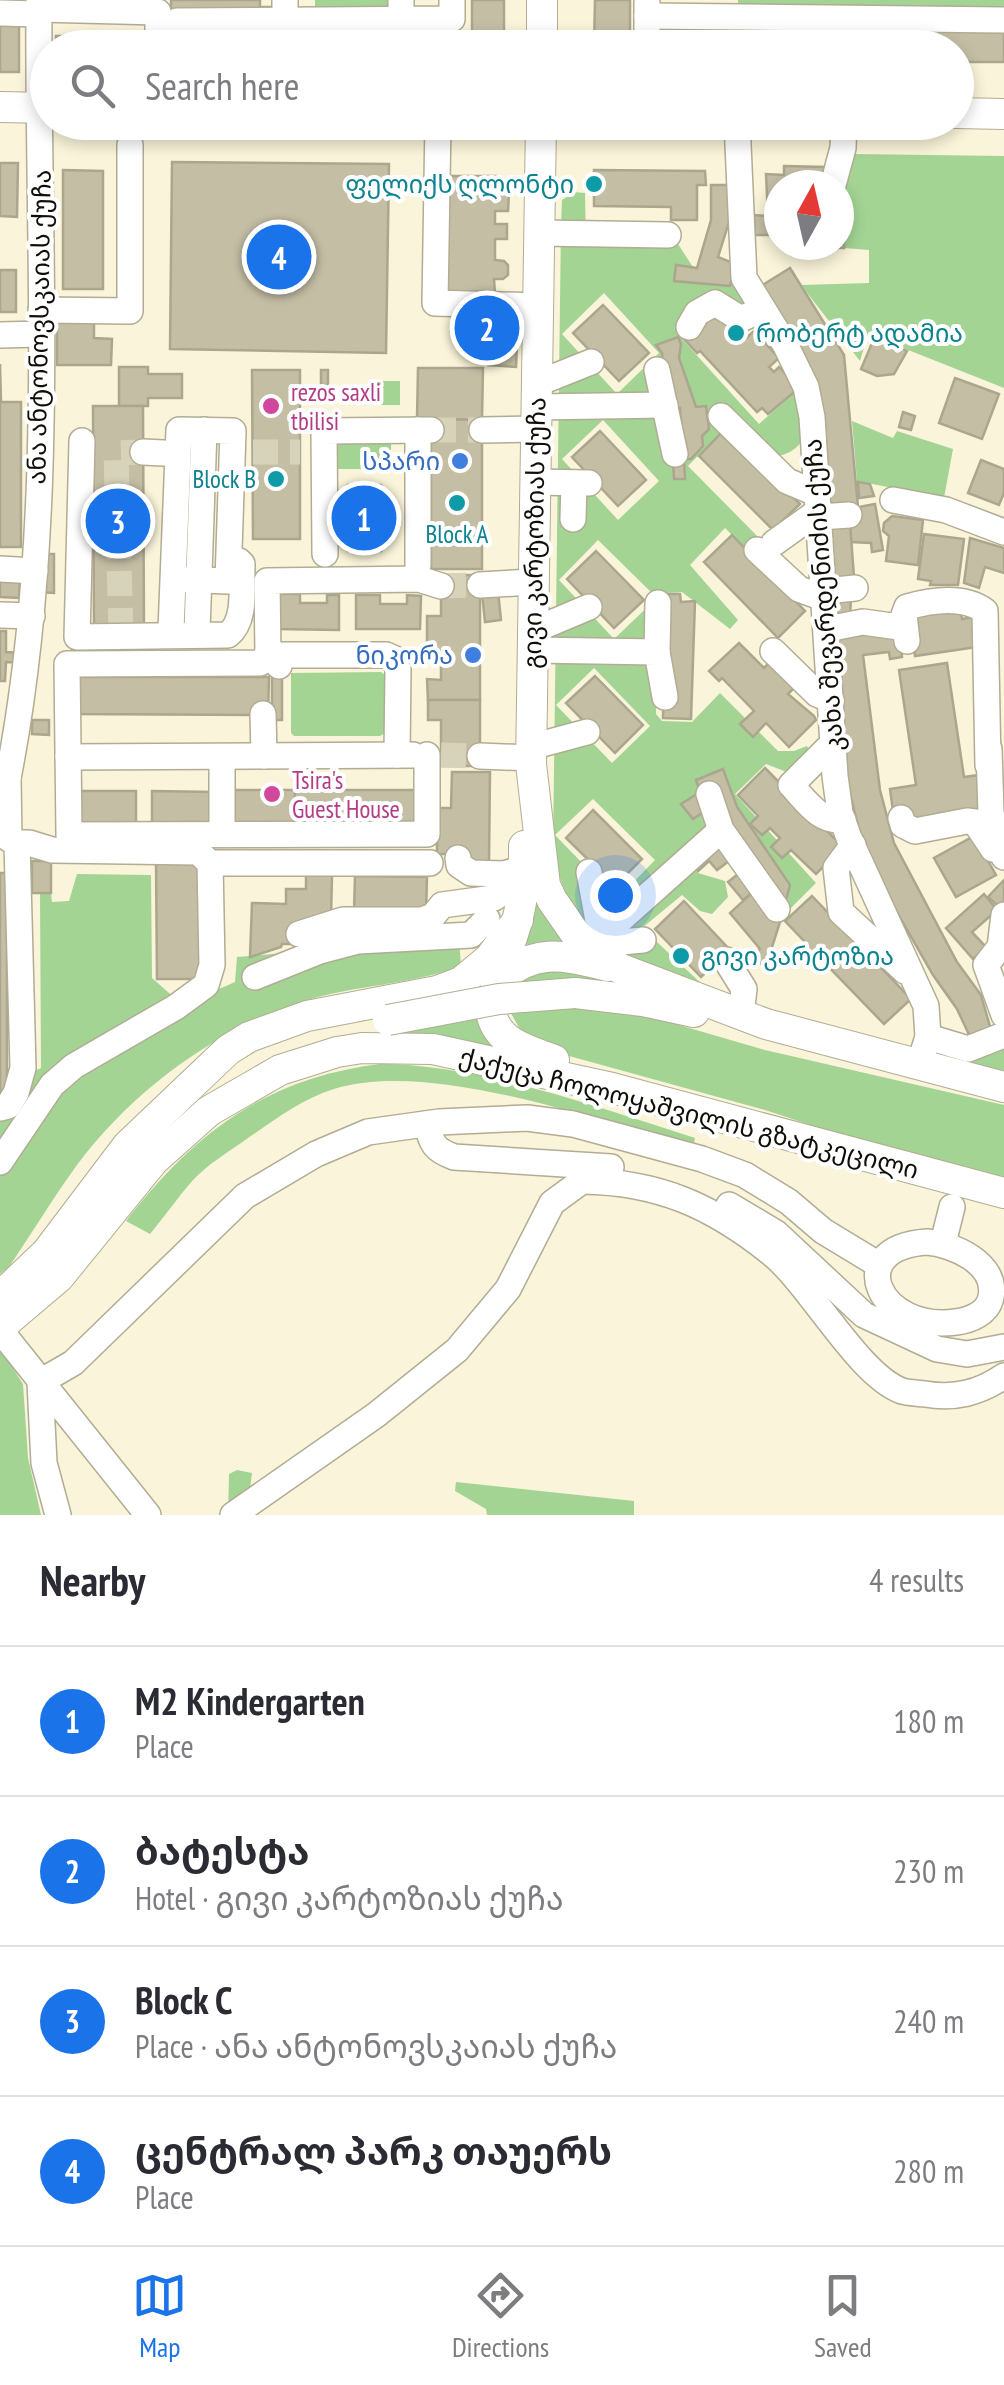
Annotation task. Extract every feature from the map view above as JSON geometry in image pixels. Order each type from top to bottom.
[{"type":"main road","points":[[542,0],[542,30]]},
{"type":"main road","points":[[0,107],[30,108]]},
{"type":"main road","points":[[974,114],[1004,114]]},
{"type":"main road","name":"გივი კარტოზიას ქუჩა","points":[[541,140],[531,756],[509,879],[518,920],[491,1003],[497,1028],[508,1039],[612,1088]]},
{"type":"main road","name":"გივი კარტოზიას ქუჩა","points":[[531,756],[545,885],[562,916],[621,969],[754,1020],[924,1051],[1004,1087]]},
{"type":"main road","points":[[4,1322],[47,1252],[128,1145],[228,1050],[276,1025],[461,982],[490,958],[518,920]]},
{"type":"main road","points":[[500,978],[523,961],[545,955],[621,969]]},
{"type":"main road","points":[[188,1090],[290,1042],[499,999],[575,993],[754,1020]]},
{"type":"main road","name":"ქაქუცა ჩოლოყაშვილის გზატკეცილი","points":[[4,1322],[59,1277],[137,1179],[168,1146],[210,1111],[280,1070],[337,1052],[408,1046],[456,1053],[612,1088],[1004,1194]]},
{"type":"street","points":[[176,21],[285,10],[402,10],[452,19],[452,0]]},
{"type":"street","points":[[0,13],[122,5],[158,12],[158,30]]},
{"type":"street","points":[[647,8],[892,9],[1004,20]]},
{"type":"street","name":"ანა ანტონოვსკაიას ქუჩა","points":[[0,1108],[8,1106],[16,1093],[23,1068],[4,778],[9,718],[33,593],[40,439],[44,140]]},
{"type":"street","points":[[438,140],[435,303],[538,306]]},
{"type":"street","name":"კახა შევარდენიძის ქუჩა","points":[[738,140],[744,278],[806,387],[819,507],[833,742],[842,820],[926,1006],[924,1051]]},
{"type":"street","points":[[838,170],[844,140]]},
{"type":"street","points":[[0,335],[41,322],[130,311],[130,145]]},
{"type":"street","points":[[538,233],[668,236]]},
{"type":"street","points":[[689,327],[697,313],[715,302],[742,319],[762,309]]},
{"type":"street","points":[[482,430],[536,407],[591,362]]},
{"type":"street","points":[[657,370],[675,454]]},
{"type":"street","points":[[536,407],[665,406]]},
{"type":"street","points":[[721,416],[819,507],[849,516]]},
{"type":"street","points":[[184,631],[186,580],[204,430],[233,430],[228,581],[186,580]]},
{"type":"street","points":[[325,554],[312,452],[324,431],[425,430],[418,565]]},
{"type":"street","points":[[40,439],[87,441],[77,638],[216,638],[236,629],[242,564],[229,550]]},
{"type":"street","points":[[534,482],[581,483],[573,519]]},
{"type":"street","points":[[893,500],[946,510],[1004,532]]},
{"type":"street","points":[[819,507],[766,546],[800,588],[825,595],[855,588]]},
{"type":"street","points":[[0,569],[33,593],[0,615]]},
{"type":"street","points":[[351,666],[279,666],[268,655],[267,581],[419,579],[442,586]]},
{"type":"street","points":[[480,585],[532,582]]},
{"type":"street","points":[[827,628],[863,622],[901,623],[907,607],[952,600],[966,602],[984,612],[991,813],[1004,859]]},
{"type":"street","points":[[658,602],[657,652],[665,697]]},
{"type":"street","points":[[988,765],[998,626],[1004,604]]},
{"type":"street","points":[[532,641],[589,607]]},
{"type":"street","points":[[532,641],[657,652]]},
{"type":"street","points":[[773,652],[817,694],[831,700]]},
{"type":"street","points":[[81,791],[74,757],[67,664],[260,663],[268,655],[386,655],[395,660],[418,755],[412,790]]},
{"type":"street","points":[[80,714],[69,834],[427,834],[410,667]]},
{"type":"street","points":[[263,714],[264,756]]},
{"type":"street","points":[[480,756],[531,756],[587,732]]},
{"type":"street","points":[[833,742],[791,786],[820,816],[830,821],[842,820]]},
{"type":"street","points":[[74,757],[418,755]]},
{"type":"street","points":[[222,757],[222,834]]},
{"type":"street","points":[[709,794],[721,830],[776,908]]},
{"type":"street","points":[[901,818],[902,824],[914,832],[975,822],[1004,859]]},
{"type":"street","points":[[595,942],[721,830]]},
{"type":"street","points":[[9,840],[52,850],[198,852],[210,863],[430,863]]},
{"type":"street","points":[[853,845],[836,868],[842,912],[916,981]]},
{"type":"street","points":[[458,858],[459,865],[472,874],[509,879]]},
{"type":"street","points":[[0,1162],[39,1098],[52,1084],[74,1066],[176,1007],[206,985],[212,965],[210,863]]},
{"type":"street","points":[[588,872],[595,942]]},
{"type":"street","points":[[255,977],[320,951],[358,941],[471,935],[495,913],[509,879]]},
{"type":"street","points":[[299,934],[343,920],[422,920],[433,916],[442,904],[475,902],[509,879]]},
{"type":"street","points":[[1004,915],[1000,947],[986,965],[1004,1015]]},
{"type":"street","points":[[451,920],[486,919]]},
{"type":"street","points":[[595,942],[643,940]]},
{"type":"street","points":[[726,960],[744,989],[754,1020]]},
{"type":"street","points":[[924,1051],[968,1049],[1004,1035]]},
{"type":"street","points":[[40,1382],[72,1363],[245,1196],[316,1154],[368,1132],[527,1118],[574,1124],[702,1159],[745,1175],[879,1266]]},
{"type":"street","points":[[427,1124],[436,1151],[454,1158],[617,1167],[662,1175],[698,1188],[776,1234],[864,1315],[937,1349],[967,1354],[1004,1347]]},
{"type":"street","points":[[232,1515],[376,1415],[457,1350],[508,1289],[552,1203],[582,1182],[656,1188],[714,1214],[774,1255],[868,1366],[900,1390],[948,1398],[984,1390],[1004,1376]]},
{"type":"street","points":[[943,1243],[952,1207]]},
{"type":"street","points":[[943,1243],[975,1260],[998,1299],[968,1321],[937,1325],[914,1321],[885,1300],[878,1282],[879,1266],[886,1254],[898,1246],[943,1243]]},
{"type":"street","points":[[4,1322],[40,1382],[148,1515]]},
{"type":"street","points":[[40,1382],[44,1463],[58,1515]]},
{"type":"green space","points":[[315,0],[392,0],[392,11],[315,10]]},
{"type":"green space","points":[[738,0],[1004,0],[1004,12],[738,9]]},
{"type":"green space","points":[[854,154],[1004,156],[1004,388],[868,334],[860,361],[801,285],[869,283],[869,250],[854,249],[854,170],[847,170]]},
{"type":"green space","points":[[574,192],[585,193],[586,242],[678,244],[702,281],[737,278],[760,316],[714,308],[682,339],[759,424],[800,388],[806,436],[793,450],[774,457],[732,421],[688,466],[764,543],[752,555],[725,528],[690,565],[738,620],[730,629],[682,592],[666,593],[666,601],[658,608],[656,714],[662,721],[692,722],[720,693],[778,751],[807,746],[812,756],[792,774],[766,764],[735,794],[816,883],[783,916],[730,854],[689,863],[698,873],[725,881],[728,897],[712,914],[700,911],[682,895],[642,928],[706,988],[627,954],[587,924],[560,878],[553,847],[562,200]],"holes":[[[604,293],[659,353],[617,394],[562,334]],[[603,420],[659,481],[618,520],[562,459]],[[598,540],[657,598],[614,639],[559,580]],[[594,668],[650,726],[612,763],[556,705]],[[593,799],[655,860],[617,899],[555,835]]]},
{"type":"green space","points":[[369,381],[400,381],[400,405],[368,405]]},
{"type":"green space","points":[[852,421],[893,438],[897,431],[953,449],[944,498],[857,481]]},
{"type":"green space","points":[[335,442],[391,442],[391,469],[335,469]]},
{"type":"green space","points":[[291,673],[385,675],[385,733],[291,733]]},
{"type":"green space","points":[[77,874],[151,875],[152,978],[177,1000],[201,997],[235,982],[237,957],[459,939],[461,966],[304,1001],[239,1028],[178,1066],[123,1112],[99,1138],[68,1177],[9,1267],[0,1274],[0,1115],[26,1075],[41,1068],[40,893],[51,893],[52,902],[69,901]]},
{"type":"green space","points":[[534,877],[579,953],[520,955]]},
{"type":"green space","points":[[539,963],[644,988],[648,1016],[765,1050],[1004,1105],[1004,1182],[920,1161],[765,1110],[551,1051],[523,1035],[507,1006],[511,983]]},
{"type":"green space","points":[[495,964],[476,1017],[484,1036],[499,1054],[355,1040],[394,1031]]},
{"type":"green space","points":[[939,1047],[1004,1048],[1004,1073],[937,1053]]},
{"type":"green space","points":[[380,1064],[458,1071],[580,1101],[695,1138],[693,1149],[514,1097],[417,1082],[373,1082],[322,1093],[219,1158],[187,1186],[150,1234],[126,1221],[179,1161],[236,1114],[302,1082]]},
{"type":"green space","points":[[0,1348],[23,1384],[28,1458],[41,1515],[0,1515]]},
{"type":"green space","points":[[237,1470],[252,1473],[248,1505],[228,1515],[229,1474]]},
{"type":"green space","points":[[456,1482],[634,1501],[634,1515],[487,1515],[486,1509],[455,1491]]},
{"type":"building","points":[[171,0],[260,0],[260,7],[270,7],[270,16],[171,15]]},
{"type":"building","points":[[472,0],[504,0],[504,30],[472,30]]},
{"type":"building","points":[[595,0],[630,0],[630,30],[594,30]]},
{"type":"building","points":[[700,21],[1004,30],[1004,62],[974,62],[974,30],[700,30]]},
{"type":"building","points":[[0,22],[19,22],[19,72],[0,72]]},
{"type":"building","points":[[185,26],[275,26],[275,30],[185,30]]},
{"type":"building","points":[[299,26],[388,26],[388,30],[299,30]]},
{"type":"building","points":[[172,162],[389,164],[386,353],[170,349]]},
{"type":"building","points":[[0,163],[18,163],[17,217],[0,216]]},
{"type":"building","points":[[784,166],[825,170],[784,170]]},
{"type":"building","points":[[63,170],[103,171],[103,289],[63,289]]},
{"type":"building","points":[[594,170],[705,171],[706,185],[697,185],[697,220],[671,220],[671,207],[594,206]]},
{"type":"building","points":[[444,176],[496,176],[495,193],[509,193],[508,211],[495,211],[495,224],[507,224],[507,239],[495,239],[495,260],[508,265],[508,275],[494,279],[495,294],[443,294]]},
{"type":"building","points":[[711,185],[728,185],[729,222],[718,257],[735,264],[730,286],[674,281],[676,265],[697,268],[711,220]]},
{"type":"building","points":[[754,215],[764,216],[764,235],[754,235]]},
{"type":"building","points":[[790,268],[844,355],[858,507],[826,510],[800,352],[761,286]]},
{"type":"building","points":[[0,270],[16,270],[16,312],[0,312]]},
{"type":"building","points":[[603,305],[649,353],[619,381],[573,333]]},
{"type":"building","points":[[716,312],[743,341],[754,331],[779,358],[769,367],[774,372],[779,367],[799,388],[768,414],[762,408],[757,412],[685,340]]},
{"type":"building","points":[[472,313],[503,315],[502,343],[517,343],[516,367],[488,365],[489,342],[471,341]]},
{"type":"building","points":[[57,317],[94,317],[94,338],[112,339],[111,365],[57,365]]},
{"type":"building","points":[[875,336],[907,351],[894,374],[877,376],[861,369]]},
{"type":"building","points":[[678,337],[679,358],[696,407],[706,406],[709,429],[702,436],[703,446],[691,459],[684,459],[685,479],[674,479],[673,458],[684,457],[680,408],[676,409],[662,353],[656,345]]},
{"type":"building","points":[[0,364],[1,402],[21,402],[21,547],[0,547]]},
{"type":"building","points":[[119,367],[148,367],[148,374],[182,374],[182,398],[148,398],[148,406],[119,406]]},
{"type":"building","points":[[418,368],[483,368],[482,420],[417,419]]},
{"type":"building","name":"Block B","points":[[252,370],[300,370],[300,539],[253,539]]},
{"type":"building","points":[[321,370],[328,370],[328,385],[321,385]]},
{"type":"building","points":[[955,378],[999,394],[982,439],[939,423]]},
{"type":"building","points":[[93,406],[143,406],[144,633],[94,633]]},
{"type":"building","points":[[903,412],[915,416],[911,430],[899,427]]},
{"type":"building","name":"Block A","points":[[431,419],[482,420],[482,569],[431,569]]},
{"type":"building","points":[[725,429],[800,504],[773,530],[699,456]]},
{"type":"building","points":[[600,431],[646,480],[618,506],[572,457]]},
{"type":"building","points":[[981,460],[1004,469],[1004,493],[999,505],[968,493]]},
{"type":"building","points":[[858,482],[870,484],[874,496],[859,498]]},
{"type":"building","points":[[348,485],[381,485],[381,551],[348,551]]},
{"type":"building","points":[[875,504],[883,550],[872,552],[871,543],[851,542],[848,509]]},
{"type":"building","points":[[892,516],[923,520],[918,565],[886,561],[889,536],[883,531],[884,523]]},
{"type":"building","points":[[850,523],[854,577],[832,579],[827,524]]},
{"type":"building","points":[[924,534],[964,539],[958,585],[930,585],[931,581],[918,579]]},
{"type":"building","points":[[732,535],[805,611],[778,638],[704,562]]},
{"type":"building","points":[[970,538],[1004,548],[1004,573],[985,567],[979,588],[964,583]]},
{"type":"building","points":[[596,551],[644,600],[614,628],[567,579]]},
{"type":"building","points":[[37,554],[54,554],[54,593],[37,592]]},
{"type":"building","points":[[441,575],[480,575],[480,700],[428,700],[427,679],[441,680],[441,657],[427,657],[427,616],[441,616]]},
{"type":"building","points":[[0,577],[20,578],[19,598],[0,597]]},
{"type":"building","points":[[498,592],[501,620],[485,622],[482,593]]},
{"type":"building","points":[[276,594],[300,594],[300,603],[327,603],[327,595],[339,595],[339,630],[275,629]]},
{"type":"building","points":[[666,594],[680,594],[681,602],[695,601],[691,719],[663,718]]},
{"type":"building","points":[[833,594],[851,595],[850,621],[832,621]]},
{"type":"building","points":[[356,595],[380,595],[380,604],[407,604],[407,595],[421,596],[420,629],[356,629]]},
{"type":"building","points":[[960,606],[962,619],[979,616],[984,646],[915,656],[909,614]]},
{"type":"building","points":[[899,630],[902,657],[890,659],[889,652],[863,655],[880,790],[894,843],[957,962],[981,995],[991,1030],[972,1041],[957,1009],[933,975],[866,858],[842,761],[833,636]]},
{"type":"building","points":[[0,631],[6,631],[6,652],[21,653],[21,663],[6,662],[5,681],[0,681]]},
{"type":"building","points":[[739,643],[764,668],[774,658],[798,684],[788,694],[816,720],[789,747],[766,723],[753,737],[740,724],[754,711],[722,678],[719,681],[709,671]]},
{"type":"building","points":[[947,663],[964,777],[979,775],[984,810],[909,821],[894,819],[890,789],[916,785],[899,670]]},
{"type":"building","points":[[595,676],[643,725],[615,753],[566,703]]},
{"type":"building","points":[[74,677],[269,677],[268,715],[74,714]]},
{"type":"building","points":[[272,677],[282,677],[282,720],[272,720]]},
{"type":"building","points":[[428,700],[480,700],[480,766],[441,766],[441,720],[428,720]]},
{"type":"building","points":[[32,720],[49,720],[49,735],[32,734]]},
{"type":"building","points":[[765,768],[843,847],[816,874],[791,850],[782,858],[771,847],[780,838],[770,828],[762,835],[750,824],[758,816],[738,795]]},
{"type":"building","points":[[723,769],[737,807],[790,885],[783,911],[728,818],[700,792],[696,780]]},
{"type":"building","points":[[452,772],[490,772],[489,862],[437,854],[437,808],[451,808]]},
{"type":"building","points":[[230,790],[295,790],[295,826],[230,827]]},
{"type":"building","points":[[295,790],[420,790],[420,827],[295,826]]},
{"type":"building","points":[[73,791],[136,791],[136,827],[73,827]]},
{"type":"building","points":[[152,791],[214,792],[214,828],[152,828]]},
{"type":"building","points":[[700,792],[708,809],[693,819],[681,804]]},
{"type":"building","points":[[593,810],[642,859],[615,886],[566,838]]},
{"type":"building","points":[[974,836],[996,875],[956,897],[934,858]]},
{"type":"building","points":[[717,840],[733,858],[717,870],[709,861],[698,871],[691,861]]},
{"type":"building","points":[[201,860],[202,979],[157,979],[156,861]]},
{"type":"building","points":[[32,861],[51,861],[51,893],[32,893]]},
{"type":"building","points":[[742,871],[757,889],[743,900],[728,882]]},
{"type":"building","points":[[0,873],[7,873],[7,1099],[0,1099]]},
{"type":"building","points":[[306,875],[332,875],[331,918],[295,944],[282,944],[250,957],[252,903],[286,904],[286,889],[306,889]]},
{"type":"building","points":[[355,876],[427,877],[426,914],[354,912]]},
{"type":"building","points":[[1004,880],[1004,904],[1000,908],[988,897]]},
{"type":"building","points":[[754,891],[780,922],[765,969],[754,955],[760,949],[730,913]]},
{"type":"building","points":[[984,894],[997,910],[972,932],[986,947],[973,959],[946,928]]},
{"type":"building","points":[[812,896],[911,999],[884,1024],[816,954],[804,965],[793,953],[805,942],[785,921]]},
{"type":"building","points":[[684,901],[730,950],[701,977],[655,929]]},
{"type":"tunnel","points":[[431,430],[482,430]]},
{"type":"tunnel","points":[[121,633],[116,453],[143,452]]},
{"type":"tunnel","points":[[253,452],[300,452]]},
{"type":"tunnel","points":[[441,586],[480,585]]},
{"type":"tunnel","points":[[441,755],[480,756]]},
{"type":"place","name":"ფელიქს ღლონტი","points":[[594,184]]},
{"type":"place","name":"ცენტრალ პარკ თაუერს","points":[[279,257]]},
{"type":"place","name":"ბატესტა","points":[[487,328]]},
{"type":"place","name":"რობერტ ადამია","points":[[736,333]]},
{"type":"place","name":"rezos saxli tbilisi","points":[[271,406]]},
{"type":"place","name":"სპარი","points":[[460,461]]},
{"type":"place","name":"Block B","points":[[276,479]]},
{"type":"place","name":"Block A","points":[[457,503]]},
{"type":"place","name":"M2 Kindergarten","points":[[364,518]]},
{"type":"place","name":"Block C","points":[[118,521]]},
{"type":"place","name":"ნიკორა","points":[[473,655]]},
{"type":"place","name":"Tsira's Guest House","points":[[272,794]]},
{"type":"place","name":"გივი კარტოზია","points":[[681,956]]}]
